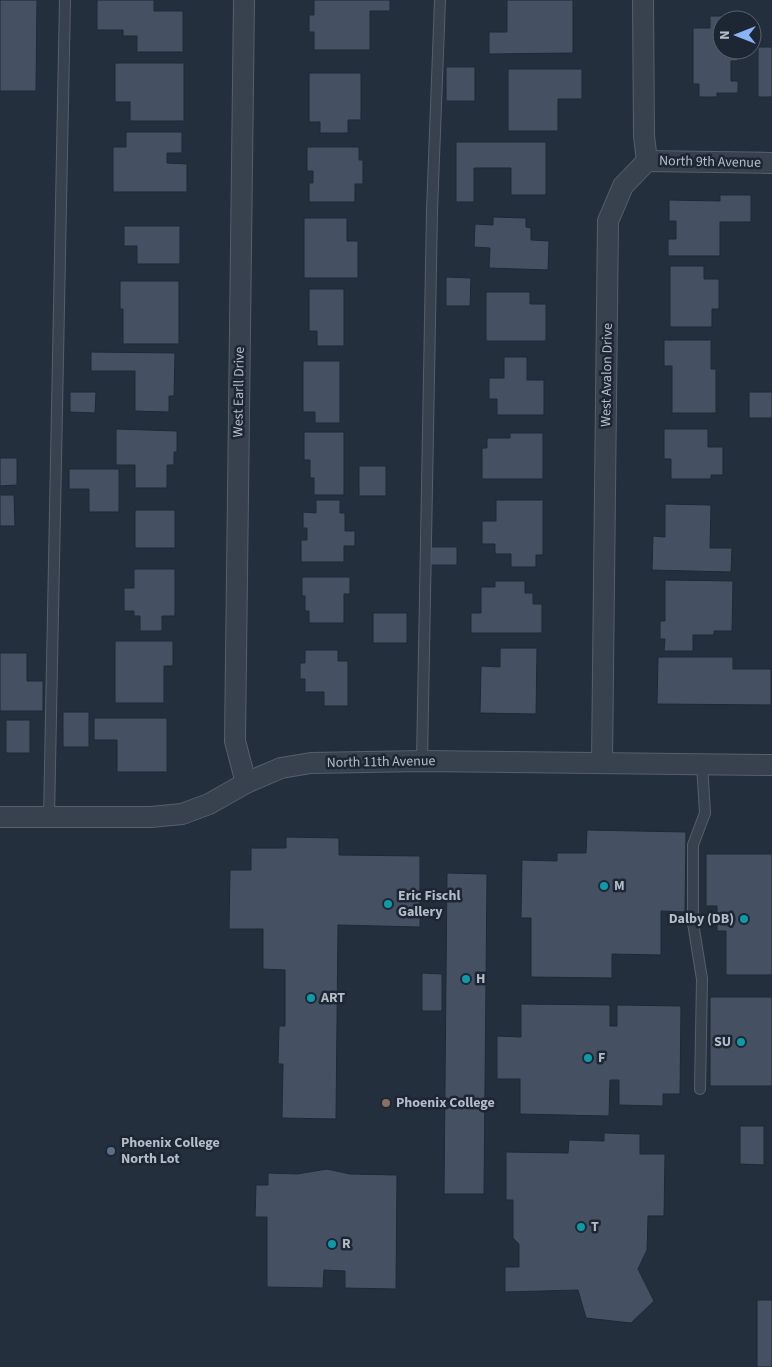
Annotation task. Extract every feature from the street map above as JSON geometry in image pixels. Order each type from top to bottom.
[{"type":"street","name":"West Earll Drive","points":[[244,0],[235,741],[246,783]]},
{"type":"street","points":[[643,0],[644,136],[647,161]]},
{"type":"street","name":"North 9th Avenue","points":[[647,161],[772,163]]},
{"type":"street","name":"West Avalon Drive","points":[[602,763],[608,221],[623,186],[647,161]]},
{"type":"street","name":"North 11th Avenue","points":[[0,817],[151,817],[182,814],[210,804],[246,783],[281,768],[311,763],[422,761],[772,765]]},
{"type":"lane","points":[[49,818],[65,0]]},
{"type":"lane","points":[[422,761],[432,221],[440,0]]},
{"type":"lane","points":[[700,1088],[702,979],[694,923],[694,844],[705,813],[702,764]]},
{"type":"building","points":[[0,0],[37,0],[36,91],[0,91]]},
{"type":"building","points":[[97,0],[154,0],[154,11],[183,11],[183,52],[137,52],[137,36],[123,36],[123,30],[97,30]]},
{"type":"building","points":[[314,0],[390,0],[390,11],[370,11],[370,50],[314,50],[314,32],[309,32],[309,15],[314,15]]},
{"type":"building","points":[[507,0],[573,0],[573,53],[489,54],[489,32],[507,32]]},
{"type":"building","points":[[710,16],[712,16],[712,60],[738,60],[731,61],[731,81],[738,81],[738,93],[717,93],[717,97],[699,97],[699,84],[693,84],[693,28],[710,28]]},
{"type":"building","points":[[762,47],[772,47],[772,97],[758,97],[758,60],[762,60]]},
{"type":"building","points":[[115,63],[184,63],[184,121],[130,121],[130,102],[115,102]]},
{"type":"building","points":[[446,67],[475,67],[475,101],[446,101]]},
{"type":"building","points":[[508,69],[582,69],[582,99],[558,99],[558,131],[508,131]]},
{"type":"building","points":[[309,73],[361,73],[361,120],[348,120],[348,133],[320,133],[320,122],[309,122]]},
{"type":"building","points":[[126,132],[182,132],[182,153],[167,153],[167,163],[187,164],[187,192],[113,192],[113,147],[126,147]]},
{"type":"building","points":[[456,142],[546,142],[546,195],[511,195],[511,168],[474,168],[474,202],[456,202]]},
{"type":"building","points":[[307,147],[359,147],[359,160],[363,160],[363,184],[355,184],[355,202],[309,202],[309,183],[313,183],[313,171],[307,171]]},
{"type":"building","points":[[720,195],[751,195],[751,222],[720,222],[720,256],[668,256],[668,239],[676,239],[676,221],[669,221],[669,200],[720,201]]},
{"type":"building","points":[[493,217],[526,218],[526,227],[531,228],[531,240],[549,241],[548,270],[489,268],[490,248],[474,247],[475,224],[493,225]]},
{"type":"building","points":[[304,218],[347,218],[347,241],[358,241],[358,278],[304,278]]},
{"type":"building","points":[[124,226],[180,226],[180,264],[137,264],[137,246],[124,246]]},
{"type":"building","points":[[670,266],[704,266],[704,279],[719,279],[719,309],[712,309],[712,327],[670,327]]},
{"type":"building","points":[[446,277],[471,278],[470,306],[446,306]]},
{"type":"building","points":[[120,281],[179,281],[179,344],[123,344],[123,309],[120,309]]},
{"type":"building","points":[[309,289],[344,289],[344,346],[317,346],[317,331],[309,331]]},
{"type":"building","points":[[486,292],[530,292],[530,304],[546,304],[546,341],[486,341]]},
{"type":"building","points":[[664,340],[711,340],[711,369],[716,369],[716,413],[672,413],[672,366],[664,366]]},
{"type":"building","points":[[91,352],[175,353],[174,396],[169,396],[169,412],[135,411],[135,371],[91,371]]},
{"type":"building","points":[[504,357],[527,357],[527,380],[544,380],[544,415],[497,415],[497,399],[489,399],[489,378],[504,378]]},
{"type":"building","points":[[303,361],[340,361],[340,423],[315,423],[315,412],[303,412]]},
{"type":"building","points":[[70,392],[96,392],[95,413],[70,412]]},
{"type":"building","points":[[749,392],[772,392],[772,418],[749,418]]},
{"type":"building","points":[[116,429],[177,431],[177,452],[174,452],[174,465],[167,465],[167,488],[135,488],[135,465],[116,465]]},
{"type":"building","points":[[664,429],[708,429],[708,447],[723,447],[723,475],[711,475],[711,479],[671,479],[671,459],[664,459]]},
{"type":"building","points":[[304,432],[344,432],[344,495],[314,495],[314,478],[310,478],[310,460],[304,460]]},
{"type":"building","points":[[510,433],[543,433],[543,479],[482,479],[482,448],[487,448],[487,438],[510,438]]},
{"type":"building","points":[[0,458],[17,458],[17,485],[0,486]]},
{"type":"building","points":[[359,466],[386,466],[386,496],[359,496]]},
{"type":"building","points":[[69,469],[119,469],[119,512],[89,512],[89,489],[69,489]]},
{"type":"building","points":[[0,495],[14,495],[15,526],[0,526]]},
{"type":"building","points":[[316,500],[340,500],[340,513],[345,513],[345,531],[355,531],[355,546],[344,546],[344,562],[301,562],[301,540],[307,540],[307,528],[303,528],[303,512],[316,513]]},
{"type":"building","points":[[496,500],[543,500],[543,555],[536,555],[536,567],[511,567],[511,554],[495,554],[495,544],[482,544],[482,521],[496,521]]},
{"type":"building","points":[[665,504],[711,505],[710,548],[732,548],[731,572],[652,570],[653,536],[665,537]]},
{"type":"building","points":[[135,510],[175,510],[175,548],[135,548]]},
{"type":"building","points":[[431,547],[457,547],[457,565],[431,565]]},
{"type":"building","points":[[134,569],[175,569],[175,616],[162,616],[162,631],[140,631],[140,616],[134,616],[134,611],[124,611],[124,588],[134,588]]},
{"type":"building","points":[[302,577],[350,577],[350,594],[344,594],[344,623],[309,623],[309,611],[305,611],[305,596],[302,596]]},
{"type":"building","points":[[665,580],[733,581],[732,631],[714,631],[714,635],[693,635],[693,651],[664,651],[665,639],[660,639],[660,621],[665,621]]},
{"type":"building","points":[[495,581],[525,581],[525,593],[533,593],[533,604],[542,604],[542,633],[471,633],[471,613],[481,613],[481,587],[495,587]]},
{"type":"building","points":[[373,613],[407,613],[407,643],[373,643]]},
{"type":"building","points":[[115,641],[173,641],[173,666],[164,666],[164,703],[115,703]]},
{"type":"building","points":[[500,648],[537,648],[536,714],[480,713],[481,666],[500,667]]},
{"type":"building","points":[[305,650],[338,650],[338,661],[348,661],[348,706],[324,706],[324,692],[305,692],[305,679],[300,679],[300,663],[305,663]]},
{"type":"building","points":[[0,653],[27,653],[27,681],[43,681],[43,711],[0,711]]},
{"type":"building","points":[[658,657],[733,657],[733,669],[771,669],[771,705],[657,704]]},
{"type":"building","points":[[63,712],[89,712],[89,747],[63,747]]},
{"type":"building","points":[[94,718],[167,718],[167,772],[117,772],[117,740],[94,740]]},
{"type":"building","points":[[6,720],[30,720],[30,753],[6,753]]},
{"type":"building","name":"M","points":[[587,830],[686,832],[685,912],[661,911],[661,955],[612,954],[612,978],[531,977],[531,918],[521,918],[522,860],[557,861],[557,853],[586,853]]},
{"type":"building","name":"ART","points":[[286,837],[339,838],[339,855],[420,856],[420,927],[338,925],[336,1119],[282,1118],[283,1064],[278,1064],[279,1026],[285,1026],[285,970],[263,969],[263,929],[229,929],[230,870],[251,870],[251,848],[286,848]]},
{"type":"building","name":"Dalby (DB)","points":[[706,854],[772,854],[772,975],[726,975],[726,931],[717,931],[717,906],[706,906]]},
{"type":"building","name":"H","points":[[447,873],[487,874],[484,1194],[444,1194]]},
{"type":"building","points":[[422,973],[442,974],[442,1011],[422,1011]]},
{"type":"building","name":"SU","points":[[710,997],[772,997],[772,1086],[710,1086]]},
{"type":"building","name":"F","points":[[521,1004],[610,1005],[610,1026],[617,1026],[617,1005],[681,1006],[680,1094],[663,1094],[663,1106],[619,1105],[619,1080],[610,1080],[609,1116],[520,1114],[520,1079],[497,1079],[497,1036],[521,1037]]},
{"type":"building","points":[[740,1126],[764,1126],[764,1165],[740,1164]]},
{"type":"building","name":"T","points":[[604,1133],[640,1134],[640,1154],[665,1154],[664,1216],[648,1216],[647,1250],[638,1269],[654,1301],[631,1323],[586,1318],[578,1290],[505,1292],[505,1267],[519,1267],[519,1244],[513,1238],[513,1200],[506,1200],[506,1152],[568,1153],[569,1140],[604,1141]]},
{"type":"building","name":"R","points":[[327,1169],[350,1174],[397,1175],[396,1289],[345,1288],[345,1271],[324,1270],[323,1288],[267,1287],[267,1217],[255,1217],[256,1185],[268,1185],[268,1173],[297,1174]]},
{"type":"building","points":[[757,1300],[772,1300],[772,1367],[757,1367]]},
{"type":"place","name":"M","points":[[604,886]]},
{"type":"place","name":"Eric Fischl Gallery","points":[[388,904]]},
{"type":"place","name":"Dalby (DB)","points":[[744,919]]},
{"type":"place","name":"H","points":[[466,979]]},
{"type":"place","name":"ART","points":[[311,998]]},
{"type":"place","name":"SU","points":[[741,1042]]},
{"type":"place","name":"F","points":[[588,1058]]},
{"type":"place","name":"Phoenix College","points":[[386,1103]]},
{"type":"place","name":"Phoenix College North Lot","points":[[111,1151]]},
{"type":"place","name":"T","points":[[581,1227]]},
{"type":"place","name":"R","points":[[332,1244]]}]
